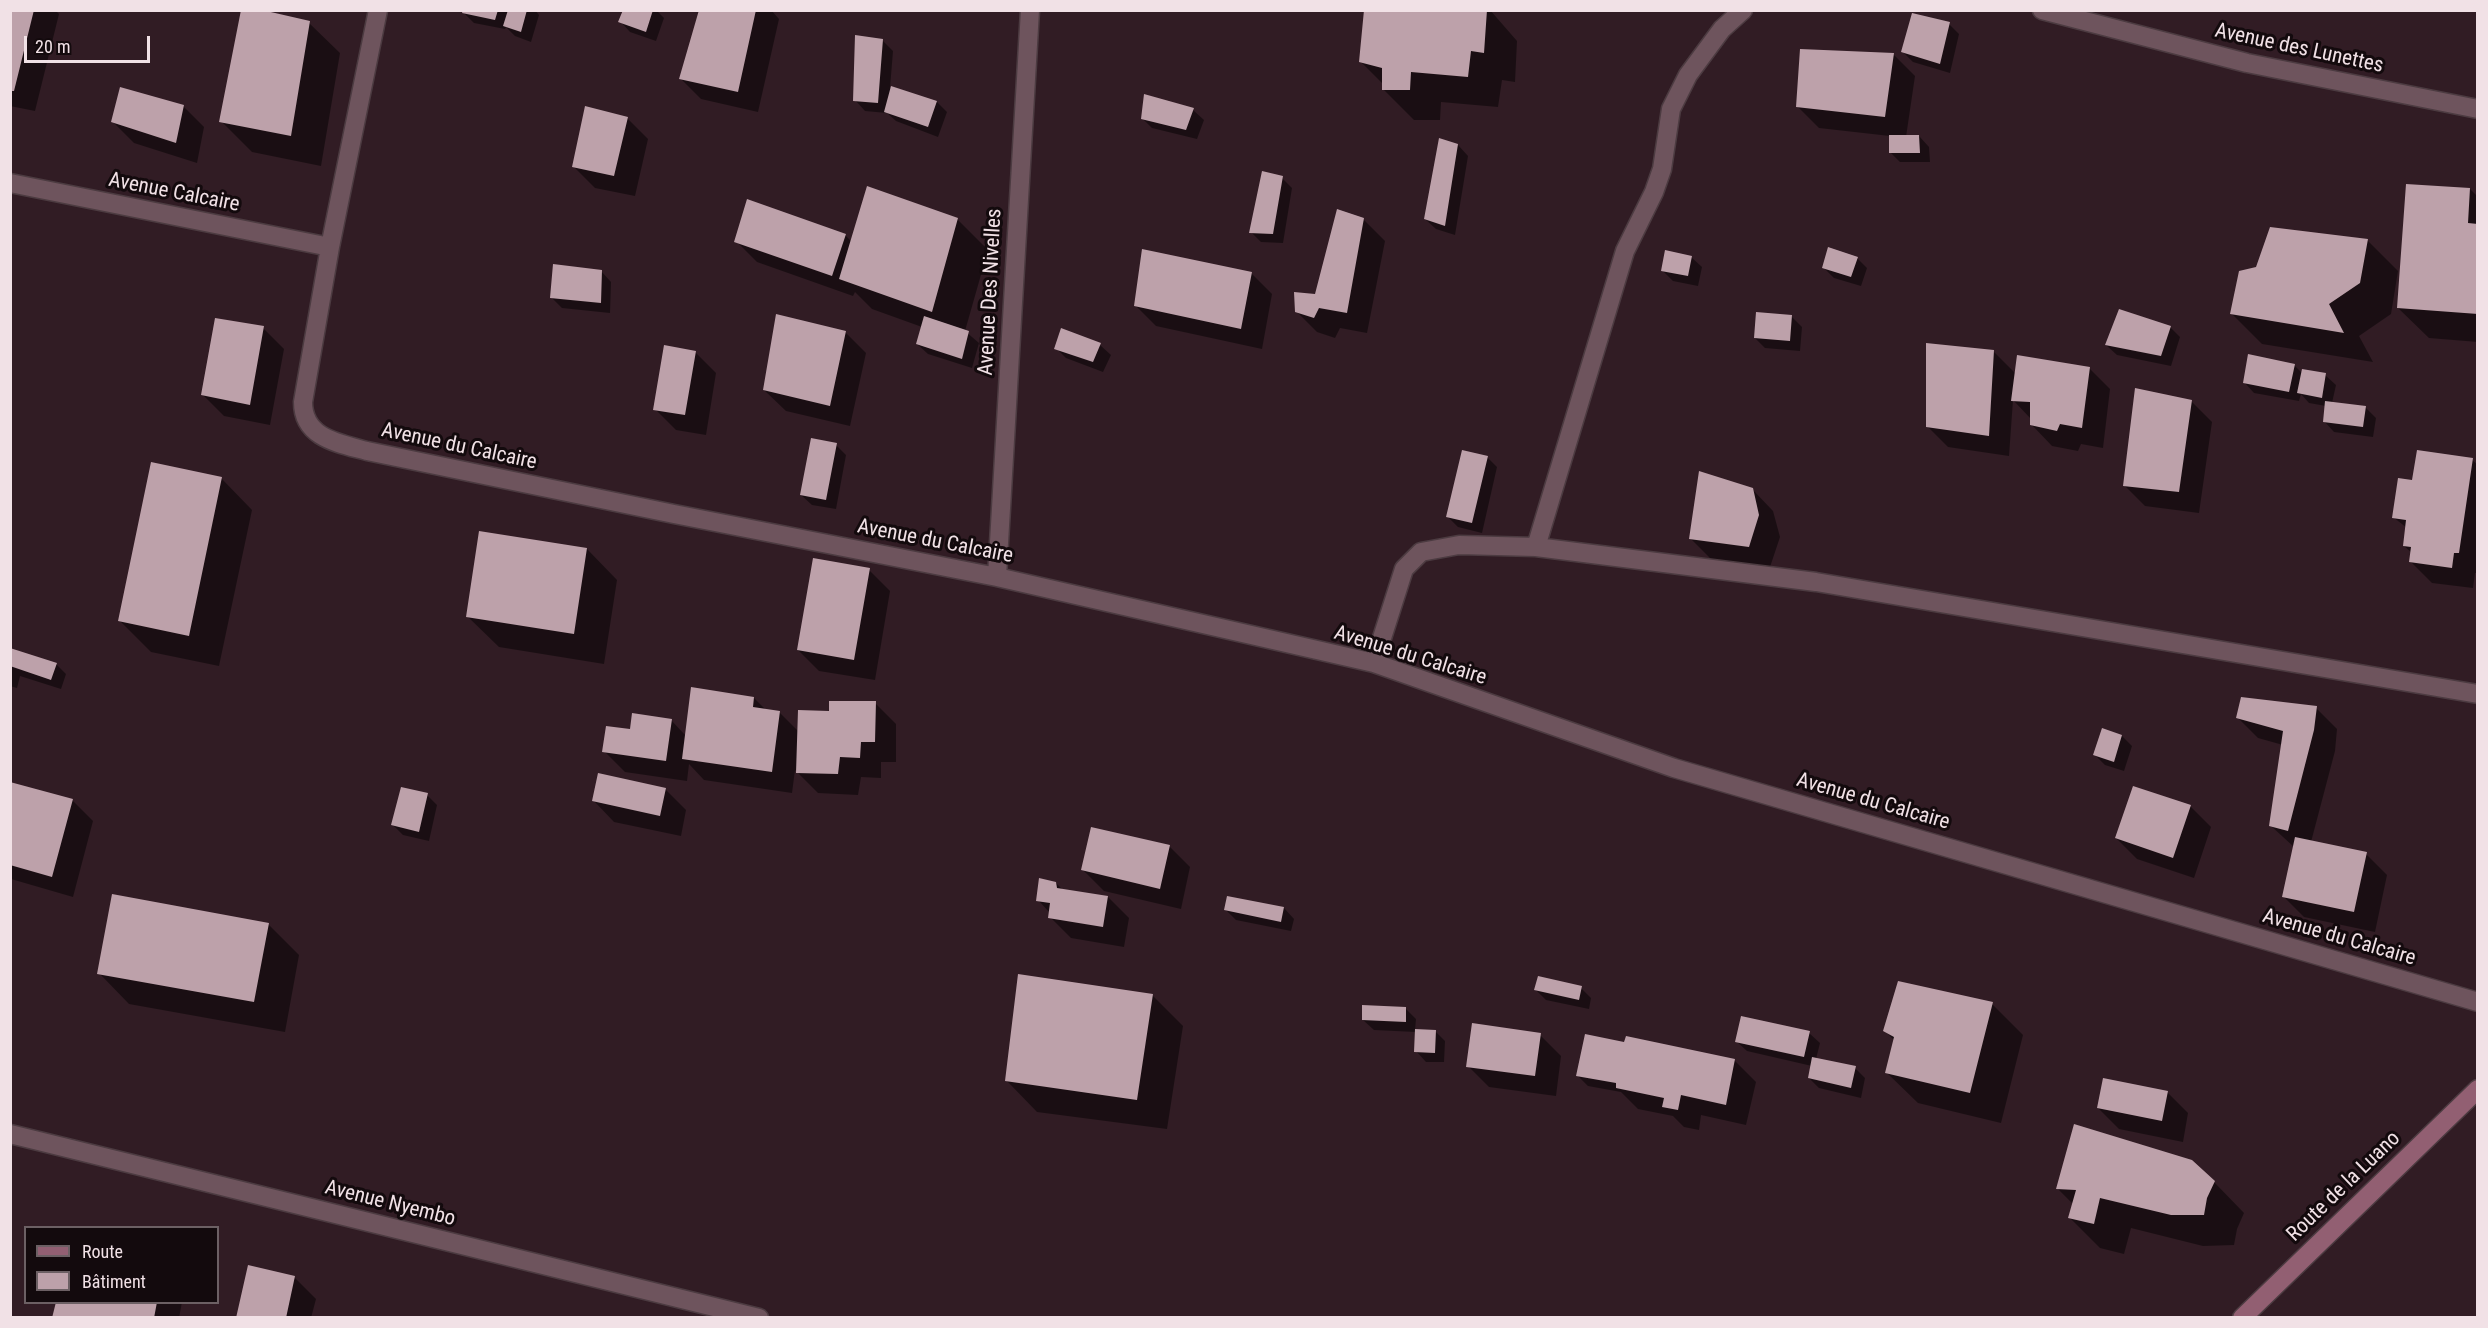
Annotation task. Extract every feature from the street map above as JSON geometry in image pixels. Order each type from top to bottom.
[{"type":"street","points":[[330,247],[378,10]]},
{"type":"street","name":"Avenue Des Nivelles","points":[[997,577],[1030,10]]},
{"type":"street","points":[[1536,547],[1625,251],[1654,192],[1662,169],[1671,109],[1688,75],[1722,29],[1743,10]]},
{"type":"street","name":"Avenue des Lunettes","points":[[2042,10],[2247,63],[2478,109]]},
{"type":"street","name":"Avenue Calcaire","points":[[10,183],[330,247]]},
{"type":"street","name":"Avenue du Calcaire","points":[[330,247],[303,402],[303,415],[310,428],[335,442],[367,451],[663,512],[997,577],[1374,663],[1674,768],[2478,1002]]},
{"type":"street","points":[[1374,663],[1399,580],[1412,559],[1421,552],[1459,545],[1536,547],[1816,582],[2478,694]]},
{"type":"street","name":"Route de la Luano","points":[[2242,1317],[2478,1089]]},
{"type":"street","name":"Avenue Nyembo","points":[[10,1134],[759,1317]]},
{"type":"building","points":[[10,10],[34,10],[14,91],[10,91]]},
{"type":"building","points":[[241,10],[262,10],[310,21],[291,136],[219,122]]},
{"type":"building","points":[[463,10],[498,10],[495,20],[462,13]]},
{"type":"building","points":[[508,10],[527,10],[521,32],[503,26]]},
{"type":"building","points":[[623,10],[653,10],[646,32],[618,22]]},
{"type":"building","points":[[699,10],[756,10],[738,92],[679,79]]},
{"type":"building","points":[[1364,10],[1487,10],[1484,53],[1471,51],[1468,77],[1411,72],[1410,90],[1382,90],[1382,68],[1359,62]]},
{"type":"building","points":[[1912,13],[1950,22],[1940,64],[1901,52]]},
{"type":"building","points":[[855,35],[883,39],[878,103],[853,101]]},
{"type":"building","points":[[1800,49],[1894,53],[1885,117],[1796,107]]},
{"type":"building","points":[[891,86],[937,101],[928,127],[884,112]]},
{"type":"building","points":[[120,87],[184,105],[176,143],[111,122]]},
{"type":"building","points":[[1144,94],[1194,108],[1186,130],[1141,119]]},
{"type":"building","points":[[585,106],[628,117],[614,176],[572,167]]},
{"type":"building","points":[[1889,135],[1919,135],[1920,153],[1889,153]]},
{"type":"building","points":[[1439,138],[1458,144],[1445,226],[1424,219]]},
{"type":"building","points":[[1262,171],[1283,176],[1273,234],[1249,233]]},
{"type":"building","points":[[2406,184],[2470,188],[2468,223],[2478,224],[2478,314],[2397,308]]},
{"type":"building","points":[[867,186],[958,218],[932,312],[839,279]]},
{"type":"building","points":[[747,199],[846,234],[832,276],[734,242]]},
{"type":"building","points":[[1337,209],[1364,218],[1347,313],[1319,308],[1314,318],[1295,312],[1294,292],[1315,294]]},
{"type":"building","points":[[2270,227],[2368,239],[2360,283],[2329,304],[2344,333],[2230,314],[2239,271],[2256,267]]},
{"type":"building","points":[[1828,247],[1858,257],[1851,277],[1822,268]]},
{"type":"building","points":[[1142,249],[1252,272],[1241,329],[1134,306]]},
{"type":"building","points":[[1665,250],[1692,256],[1688,276],[1661,271]]},
{"type":"building","points":[[553,264],[602,270],[601,303],[550,298]]},
{"type":"building","points":[[2119,309],[2171,326],[2161,356],[2105,345]]},
{"type":"building","points":[[1756,312],[1792,315],[1790,341],[1754,338]]},
{"type":"building","points":[[776,314],[846,331],[830,406],[763,390]]},
{"type":"building","points":[[924,316],[969,331],[962,359],[916,344]]},
{"type":"building","points":[[215,318],[264,326],[250,405],[201,395]]},
{"type":"building","points":[[1061,328],[1101,343],[1093,362],[1054,349]]},
{"type":"building","points":[[1926,343],[1994,350],[1989,436],[1926,427]]},
{"type":"building","points":[[664,345],[696,351],[685,415],[653,410]]},
{"type":"building","points":[[2248,354],[2295,364],[2289,392],[2243,383]]},
{"type":"building","points":[[2017,355],[2090,367],[2082,428],[2060,424],[2057,431],[2030,425],[2030,402],[2011,401]]},
{"type":"building","points":[[2302,369],[2326,373],[2322,398],[2297,393]]},
{"type":"building","points":[[2135,388],[2192,400],[2179,492],[2123,486]]},
{"type":"building","points":[[2325,401],[2366,406],[2363,427],[2323,422]]},
{"type":"building","points":[[811,438],[837,443],[826,500],[800,495]]},
{"type":"building","points":[[1462,450],[1488,456],[1472,523],[1446,517]]},
{"type":"building","points":[[2417,450],[2473,458],[2459,553],[2454,553],[2452,568],[2409,562],[2411,547],[2403,546],[2406,520],[2392,518],[2398,478],[2412,480]]},
{"type":"building","points":[[151,462],[222,477],[189,636],[118,621]]},
{"type":"building","points":[[1699,471],[1753,488],[1759,515],[1749,547],[1689,539]]},
{"type":"building","points":[[479,531],[587,548],[574,634],[466,617]]},
{"type":"building","points":[[813,558],[870,568],[854,660],[797,650]]},
{"type":"building","points":[[10,648],[57,663],[51,680],[10,666]]},
{"type":"building","points":[[691,687],[754,697],[753,707],[780,711],[772,772],[682,759]]},
{"type":"building","points":[[2241,697],[2317,706],[2314,730],[2288,831],[2269,826],[2283,731],[2236,718]]},
{"type":"building","points":[[829,701],[876,701],[875,742],[861,742],[860,758],[840,757],[838,774],[796,773],[798,710],[829,711]]},
{"type":"building","points":[[632,713],[672,719],[666,761],[602,752],[606,726],[630,729]]},
{"type":"building","points":[[2102,728],[2122,735],[2114,762],[2093,755]]},
{"type":"building","points":[[598,773],[666,788],[660,816],[592,801]]},
{"type":"building","points":[[10,782],[73,799],[52,877],[10,865]]},
{"type":"building","points":[[2133,786],[2191,805],[2173,858],[2115,838]]},
{"type":"building","points":[[401,787],[428,793],[419,832],[391,825]]},
{"type":"building","points":[[1091,827],[1170,845],[1160,889],[1081,870]]},
{"type":"building","points":[[2295,837],[2367,852],[2354,912],[2282,897]]},
{"type":"building","points":[[1039,878],[1056,882],[1057,888],[1108,896],[1103,927],[1048,918],[1050,903],[1036,901]]},
{"type":"building","points":[[112,894],[269,923],[254,1002],[97,974]]},
{"type":"building","points":[[1227,896],[1284,907],[1281,922],[1224,910]]},
{"type":"building","points":[[1018,974],[1153,994],[1137,1100],[1005,1081]]},
{"type":"building","points":[[1538,976],[1582,986],[1579,1000],[1534,990]]},
{"type":"building","points":[[1898,981],[1993,1002],[1970,1093],[1885,1073],[1894,1037],[1883,1031]]},
{"type":"building","points":[[1362,1005],[1406,1007],[1406,1022],[1362,1020]]},
{"type":"building","points":[[1741,1016],[1810,1031],[1804,1057],[1735,1042]]},
{"type":"building","points":[[1472,1023],[1541,1033],[1535,1076],[1466,1067]]},
{"type":"building","points":[[1415,1029],[1436,1030],[1435,1053],[1414,1052]]},
{"type":"building","points":[[1585,1034],[1624,1042],[1626,1036],[1735,1059],[1726,1105],[1681,1095],[1678,1110],[1662,1107],[1664,1098],[1616,1088],[1616,1083],[1576,1076]]},
{"type":"building","points":[[1812,1057],[1856,1066],[1851,1088],[1808,1078]]},
{"type":"building","points":[[2103,1078],[2168,1091],[2162,1121],[2097,1108]]},
{"type":"building","points":[[2074,1124],[2192,1160],[2215,1181],[2207,1198],[2204,1215],[2171,1215],[2100,1198],[2094,1224],[2068,1218],[2076,1190],[2056,1189]]},
{"type":"building","points":[[248,1265],[295,1276],[286,1318],[236,1318]]},
{"type":"building","points":[[56,1304],[157,1304],[154,1318],[52,1318]]}]
